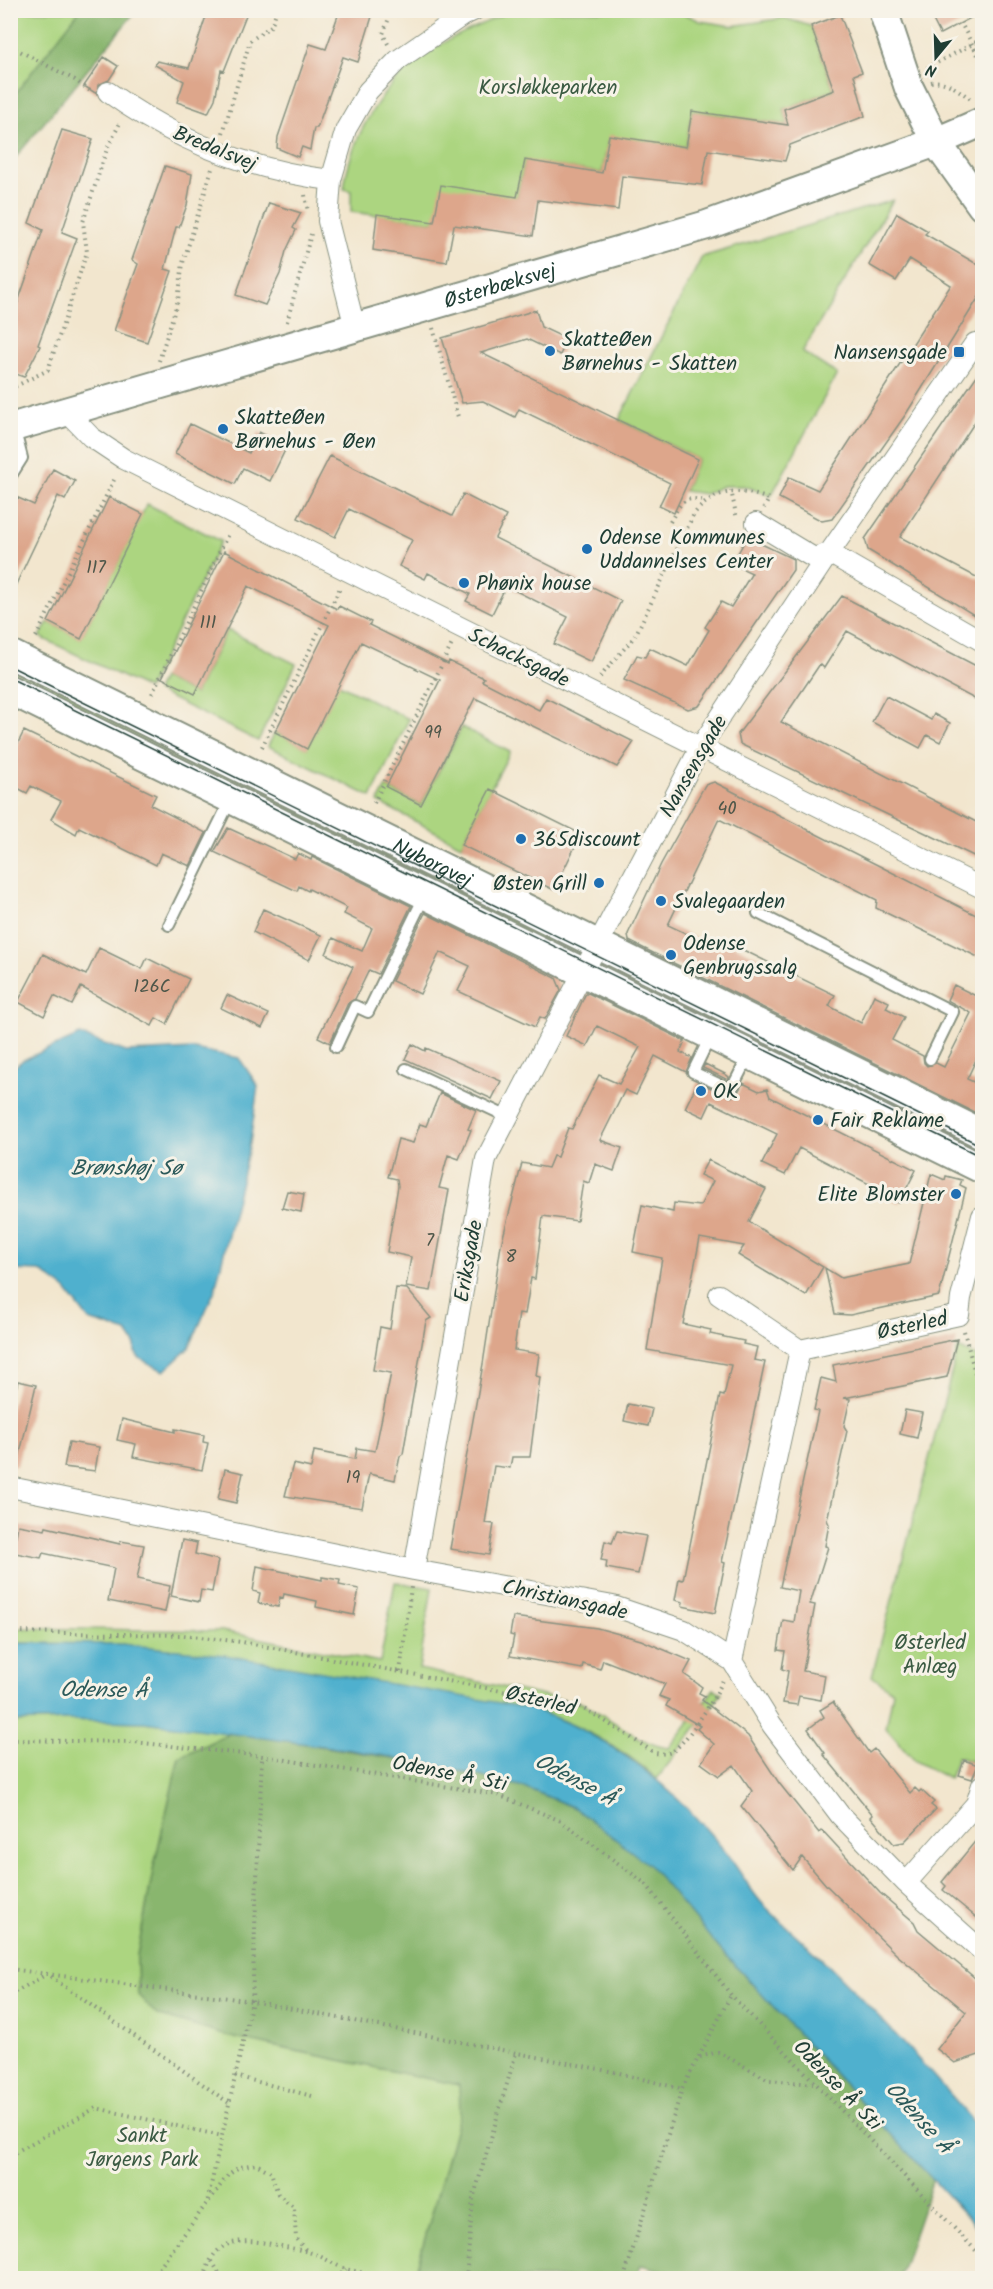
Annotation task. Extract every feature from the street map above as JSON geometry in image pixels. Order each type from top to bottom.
[{"type":"street","points":[[355,328],[328,220],[331,180],[346,129],[368,91],[398,60],[462,16],[475,10]]},
{"type":"street","points":[[883,10],[908,83],[936,142],[982,206]]},
{"type":"street","name":"Bredalsvej","points":[[108,92],[128,106],[217,153],[303,176],[331,180]]},
{"type":"street","name":"Østerbæksvej","points":[[12,427],[707,225],[936,142],[978,112]]},
{"type":"street","name":"Nansensgade","points":[[581,972],[701,746],[829,553],[979,337]]},
{"type":"street","name":"Schacksgade","points":[[66,411],[92,437],[124,459],[982,888]]},
{"type":"street","points":[[747,526],[814,558],[829,553],[982,641]]},
{"type":"street","name":"Nyborgvej","points":[[10,654],[597,942],[913,1093],[982,1134]]},
{"type":"street","name":"Nyborgvej","points":[[12,694],[231,798],[982,1169]]},
{"type":"street","name":"Eriksgade","points":[[414,1570],[486,1160],[581,972]]},
{"type":"street","name":"Østerled","points":[[800,1350],[959,1315],[961,1298],[982,1216]]},
{"type":"street","points":[[719,1295],[800,1350],[732,1661]]},
{"type":"street","name":"Christiansgade","points":[[10,1487],[414,1570],[613,1606],[684,1630],[732,1661],[772,1725],[840,1815],[906,1883],[982,1951]]},
{"type":"street","points":[[906,1883],[976,1804],[982,1785]]},
{"type":"lane","points":[[10,477],[22,458],[12,427]]},
{"type":"lane","points":[[169,925],[231,798]]},
{"type":"lane","points":[[336,1047],[355,1006],[368,1012],[425,894]]},
{"type":"lane","points":[[758,913],[953,1012],[930,1059]]},
{"type":"lane","points":[[711,1035],[693,1072],[731,1090],[749,1054]]},
{"type":"lane","points":[[406,1068],[508,1116]]},
{"type":"path","points":[[150,387],[178,300],[183,263],[250,41],[271,26],[277,10]]},
{"type":"path","points":[[392,10],[382,34],[398,60]]},
{"type":"path","points":[[963,27],[979,57]]},
{"type":"path","points":[[908,83],[982,39]]},
{"type":"path","points":[[10,46],[75,80],[98,97],[108,92]]},
{"type":"path","points":[[908,83],[938,81],[955,88],[978,112]]},
{"type":"path","points":[[10,389],[48,370],[87,252],[83,222],[107,149],[128,106]]},
{"type":"path","points":[[303,176],[309,222]]},
{"type":"path","points":[[280,349],[311,233]]},
{"type":"path","points":[[427,307],[458,417]]},
{"type":"path","points":[[36,637],[124,459]]},
{"type":"path","points":[[670,522],[680,502],[687,499],[704,501],[731,490],[741,490],[769,499],[747,526],[731,490]]},
{"type":"path","points":[[588,692],[634,636],[694,514],[704,501]]},
{"type":"path","points":[[152,694],[238,515]]},
{"type":"path","points":[[262,747],[348,571]]},
{"type":"path","points":[[375,803],[460,627]]},
{"type":"path","points":[[959,1315],[982,1400]]},
{"type":"path","points":[[400,1672],[414,1570]]},
{"type":"path","name":"Østerled","points":[[10,1632],[183,1635],[242,1642],[576,1705],[595,1714],[655,1754],[674,1750],[716,1697],[732,1661]]},
{"type":"path","name":"Odense Å Sti","points":[[10,1740],[134,1742],[262,1756],[498,1795],[561,1821],[646,1884],[731,1995],[982,2257]]},
{"type":"path","points":[[207,2203],[252,2001],[262,1756]]},
{"type":"path","points":[[10,1969],[252,2001],[619,2073],[682,2089]]},
{"type":"path","points":[[10,1995],[47,1974]]},
{"type":"path","points":[[47,1974],[229,2103]]},
{"type":"path","points":[[624,2278],[682,2089],[731,1995]]},
{"type":"path","points":[[699,2057],[718,2052],[769,2080],[815,2084]]},
{"type":"path","points":[[466,2278],[473,2199],[516,2053]]},
{"type":"path","points":[[235,2076],[312,2096]]},
{"type":"path","points":[[10,2155],[96,2108],[222,2136]]},
{"type":"path","points":[[152,2278],[228,2175],[239,2167],[256,2164],[271,2172],[278,2194],[295,2210],[298,2244],[346,2269],[363,2271],[372,2278]]},
{"type":"path","points":[[205,2278],[212,2260],[222,2246],[239,2240],[262,2241],[315,2254]]},
{"type":"path","points":[[212,2260],[222,2278]]},
{"type":"path","points":[[337,2278],[346,2269]]},
{"type":"green space","points":[[11,11],[134,11],[11,162]]},
{"type":"green space","points":[[79,11],[136,11],[11,163],[11,99]]},
{"type":"green space","name":"Korsløkkeparken","points":[[510,11],[678,11],[700,21],[732,26],[784,18],[811,26],[834,90],[784,109],[788,125],[692,111],[686,147],[609,136],[602,173],[525,161],[517,197],[434,222],[351,212],[351,191],[344,189],[347,170],[360,133],[380,99],[406,70],[431,50]]},
{"type":"green space","points":[[893,200],[802,352],[837,374],[771,496],[745,486],[723,486],[705,494],[684,491],[698,459],[619,420],[702,257]]},
{"type":"green space","points":[[147,504],[221,541],[148,689],[40,637],[48,622],[81,638]]},
{"type":"green space","points":[[227,630],[296,664],[258,741],[156,691],[162,678],[195,694]]},
{"type":"green space","points":[[10,659],[554,929],[544,949],[11,684]]},
{"type":"green space","points":[[339,684],[409,719],[371,797],[268,746],[275,732],[307,748]]},
{"type":"green space","points":[[462,727],[510,752],[461,845],[378,802],[386,787],[421,805]]},
{"type":"green space","name":"Østerled Anlæg","points":[[958,1348],[982,1359],[982,1750],[978,1763],[957,1757],[949,1779],[915,1761],[886,1728],[893,1692],[872,1676]]},
{"type":"green space","points":[[395,1582],[432,1588],[419,1669],[576,1703],[577,1701],[634,1735],[658,1746],[669,1748],[714,1689],[722,1693],[657,1779],[629,1756],[597,1737],[563,1720],[528,1708],[122,1644],[11,1643],[11,1628],[222,1631],[380,1662]]},
{"type":"green space","name":"Sankt Jørgens Park","points":[[67,1720],[144,1722],[233,1732],[179,1757],[154,1866],[137,1955],[138,1995],[267,2045],[460,2085],[460,2113],[414,2278],[11,2278],[10,1722]]},
{"type":"green space","points":[[233,1732],[436,1765],[524,1787],[575,1808],[650,1865],[719,1948],[933,2179],[899,2278],[689,2278],[641,2265],[636,2278],[414,2278],[460,2113],[459,2085],[234,2038],[157,2015],[138,1995],[137,1956],[154,1866],[179,1757]]},
{"type":"water","name":"Brønshøj Sø","points":[[80,1035],[126,1052],[194,1049],[239,1058],[258,1086],[250,1143],[215,1290],[189,1348],[164,1371],[139,1358],[135,1352],[135,1344],[127,1332],[89,1320],[66,1290],[40,1271],[11,1270],[11,1070],[23,1060]]},
{"type":"water","name":"Odense Å","points":[[11,1643],[122,1644],[225,1655],[528,1708],[587,1732],[639,1766],[685,1807],[727,1854],[761,1902],[868,2005],[982,2132],[982,2233],[719,1948],[650,1866],[575,1808],[524,1787],[436,1765],[345,1749],[144,1722],[67,1720],[11,1722]]},
{"type":"building","points":[[208,10],[224,14],[225,10],[248,10],[224,71],[221,70],[215,99],[208,113],[177,102],[184,81],[155,65],[157,61],[189,68]]},
{"type":"building","points":[[340,10],[374,10],[358,62],[343,57],[317,128],[314,128],[310,150],[302,147],[298,157],[277,148],[278,137],[310,44],[326,49]]},
{"type":"building","points":[[941,10],[982,10],[982,12],[940,34],[931,16]]},
{"type":"building","points":[[840,15],[862,72],[854,75],[865,116],[790,145],[785,161],[708,150],[702,185],[622,176],[618,210],[538,200],[533,236],[454,225],[447,262],[373,250],[377,214],[434,222],[441,185],[517,197],[525,160],[602,173],[609,135],[686,147],[692,111],[788,125],[784,109],[834,90],[811,26]]},
{"type":"building","points":[[104,57],[118,66],[109,80],[98,85],[97,94],[84,86]]},
{"type":"building","points":[[62,130],[93,139],[62,232],[77,238],[38,345],[40,346],[24,377],[10,372],[10,325],[43,230],[29,223]]},
{"type":"building","points":[[165,166],[192,174],[187,205],[179,227],[176,227],[165,269],[172,271],[147,342],[114,331],[138,264],[132,260]]},
{"type":"building","points":[[269,203],[301,213],[293,228],[296,230],[286,251],[280,274],[265,305],[236,295]]},
{"type":"building","points":[[897,213],[928,231],[925,234],[982,267],[982,292],[906,414],[832,519],[822,521],[779,498],[789,477],[818,490],[951,285],[910,259],[896,281],[869,265]]},
{"type":"building","points":[[536,310],[541,327],[567,339],[560,355],[527,339],[481,353],[698,459],[674,513],[659,506],[670,483],[519,409],[515,417],[483,401],[462,403],[442,338]]},
{"type":"building","points":[[982,368],[982,411],[900,537],[982,580],[982,620],[868,550],[865,539]]},
{"type":"building","points":[[190,424],[249,453],[259,432],[287,446],[270,481],[243,468],[235,484],[175,454]]},
{"type":"building","points":[[330,456],[452,516],[463,494],[506,516],[495,538],[621,601],[591,662],[554,644],[568,617],[506,586],[492,614],[466,601],[470,594],[428,573],[425,579],[399,566],[412,540],[349,509],[335,537],[298,518]]},
{"type":"building","points":[[53,469],[75,481],[65,500],[58,496],[10,597],[10,506],[16,497],[34,505]]},
{"type":"building","points":[[109,497],[143,514],[81,639],[48,622]]},
{"type":"building","points":[[747,537],[793,559],[793,570],[699,706],[688,709],[624,680],[637,655],[645,657],[650,648],[688,666],[709,630],[705,627],[721,602],[731,607],[752,573],[732,564]]},
{"type":"building","points":[[224,551],[337,609],[339,606],[371,622],[369,625],[448,664],[449,661],[484,678],[482,681],[539,710],[546,698],[634,742],[617,767],[475,698],[421,805],[386,787],[440,680],[361,642],[307,749],[275,732],[329,625],[248,586],[195,694],[162,678]]},
{"type":"building","points":[[842,596],[982,669],[982,703],[847,631],[824,668],[820,664],[781,722],[982,825],[982,860],[740,744],[738,734]]},
{"type":"building","points":[[886,696],[931,720],[934,714],[950,723],[940,742],[927,735],[920,748],[872,722]]},
{"type":"building","points":[[24,731],[156,795],[151,805],[206,833],[190,866],[161,853],[156,865],[79,827],[76,834],[51,819],[61,801],[31,786],[27,793],[10,784],[10,753],[13,753]]},
{"type":"building","points":[[714,782],[982,918],[982,959],[876,908],[877,900],[719,819],[668,925],[721,950],[725,941],[835,995],[829,1006],[861,1023],[874,995],[889,1002],[886,1008],[904,1017],[892,1040],[923,1056],[927,1066],[936,1063],[944,1067],[971,1013],[947,1000],[954,985],[978,997],[982,989],[982,1047],[967,1079],[982,1086],[982,1116],[629,941],[628,934],[661,864],[705,785]]},
{"type":"building","name":"365discount","points":[[490,789],[581,834],[554,890],[461,845]]},
{"type":"building","points":[[228,828],[295,859],[298,853],[311,860],[312,857],[411,906],[378,974],[369,970],[355,999],[348,1003],[330,1043],[318,1037],[353,967],[326,954],[333,938],[362,951],[372,928],[344,914],[347,908],[309,889],[308,891],[299,886],[297,891],[214,852]]},
{"type":"building","points":[[263,909],[321,935],[309,960],[253,932]]},
{"type":"building","points":[[425,913],[556,978],[561,990],[545,1019],[540,1017],[535,1027],[458,991],[470,966],[440,952],[420,994],[392,981]]},
{"type":"building","points":[[99,948],[142,969],[147,958],[189,979],[167,1024],[156,1018],[152,1026],[81,987],[72,1005],[54,996],[44,1016],[18,1002],[43,954],[86,975]]},
{"type":"building","points":[[588,993],[685,1041],[680,1052],[692,1058],[686,1072],[655,1056],[636,1095],[625,1090],[600,1140],[622,1148],[614,1171],[595,1164],[589,1183],[583,1181],[577,1221],[543,1216],[535,1279],[531,1278],[525,1314],[519,1313],[514,1350],[539,1354],[536,1376],[540,1377],[530,1457],[512,1457],[510,1468],[494,1466],[485,1523],[494,1524],[489,1555],[450,1549],[483,1364],[501,1245],[522,1163],[548,1168],[553,1156],[557,1157],[568,1128],[572,1129],[599,1075],[619,1084],[640,1047],[597,1026],[587,1046],[566,1036]]},
{"type":"building","points":[[227,995],[269,1014],[262,1028],[221,1008]]},
{"type":"building","points":[[412,1044],[501,1081],[492,1099],[405,1059]]},
{"type":"building","points":[[705,1064],[725,1074],[729,1077],[728,1080],[703,1068]]},
{"type":"building","points":[[698,1082],[731,1097],[737,1094],[743,1083],[759,1091],[767,1089],[770,1097],[916,1170],[899,1203],[871,1189],[873,1186],[799,1148],[785,1175],[762,1164],[777,1134],[711,1102],[704,1117],[685,1108]]},
{"type":"building","points":[[440,1093],[476,1110],[468,1129],[471,1130],[459,1159],[448,1155],[439,1188],[449,1190],[431,1291],[406,1287],[411,1257],[387,1252],[398,1186],[397,1179],[388,1177],[398,1139],[413,1143],[420,1124],[426,1126]]},
{"type":"building","points":[[708,1160],[766,1189],[749,1222],[823,1267],[806,1296],[738,1255],[744,1246],[700,1238],[683,1324],[711,1330],[710,1334],[744,1341],[743,1344],[757,1347],[754,1360],[765,1362],[722,1562],[725,1563],[715,1613],[682,1606],[683,1602],[675,1600],[679,1579],[683,1580],[720,1395],[724,1396],[731,1365],[647,1350],[662,1258],[633,1252],[642,1205],[673,1212],[674,1203],[700,1206],[713,1181],[700,1175]]},
{"type":"building","points":[[931,1174],[945,1180],[946,1176],[962,1180],[960,1185],[966,1188],[939,1296],[850,1315],[835,1314],[825,1268],[841,1278],[909,1264]]},
{"type":"building","points":[[287,1191],[304,1194],[301,1212],[282,1208]]},
{"type":"building","points":[[396,1288],[407,1289],[431,1318],[426,1321],[403,1454],[400,1456],[395,1480],[369,1474],[362,1508],[285,1496],[293,1464],[311,1468],[314,1451],[355,1459],[357,1448],[375,1451],[391,1373],[373,1370],[380,1327],[390,1329]]},
{"type":"building","points":[[957,1339],[947,1377],[844,1398],[850,1399],[844,1426],[847,1431],[827,1520],[829,1524],[825,1546],[828,1547],[810,1604],[815,1605],[803,1671],[825,1675],[821,1700],[799,1696],[797,1705],[783,1703],[788,1671],[782,1669],[785,1651],[778,1650],[783,1620],[794,1622],[799,1591],[780,1587],[818,1411],[814,1410],[821,1378],[836,1382],[833,1365]]},
{"type":"building","points":[[18,1381],[36,1385],[17,1466],[10,1466],[10,1412]]},
{"type":"building","points":[[628,1404],[652,1409],[648,1426],[624,1421]]},
{"type":"building","points":[[905,1410],[922,1413],[917,1438],[900,1434]]},
{"type":"building","points":[[122,1419],[175,1432],[175,1429],[204,1435],[203,1442],[208,1443],[202,1470],[133,1457],[136,1444],[117,1440]]},
{"type":"building","points":[[69,1442],[99,1447],[95,1471],[64,1467]]},
{"type":"building","points":[[225,1469],[243,1473],[236,1503],[218,1499]]},
{"type":"building","points":[[18,1525],[45,1530],[46,1527],[120,1544],[121,1541],[144,1545],[137,1579],[170,1586],[165,1612],[108,1601],[114,1568],[43,1553],[41,1558],[10,1552],[12,1535],[16,1536]]},
{"type":"building","points":[[617,1531],[646,1536],[638,1574],[606,1568],[607,1561],[601,1560],[605,1541],[612,1543]]},
{"type":"building","points":[[182,1540],[197,1543],[195,1554],[218,1560],[212,1592],[201,1590],[199,1602],[171,1596]]},
{"type":"building","points":[[257,1566],[322,1580],[322,1577],[340,1580],[339,1585],[359,1589],[354,1615],[316,1607],[317,1601],[284,1594],[283,1598],[280,1597],[278,1607],[258,1603],[260,1593],[253,1591]]},
{"type":"building","points":[[513,1617],[597,1628],[641,1640],[691,1661],[684,1674],[702,1687],[699,1693],[705,1696],[702,1700],[748,1736],[779,1783],[819,1833],[822,1830],[880,1893],[914,1922],[918,1930],[982,1984],[982,2054],[955,2063],[937,2049],[966,2012],[897,1955],[827,1886],[802,1857],[793,1870],[741,1806],[752,1791],[734,1765],[719,1776],[701,1763],[714,1744],[697,1729],[700,1726],[666,1706],[669,1700],[659,1696],[665,1684],[603,1660],[600,1669],[583,1664],[582,1669],[510,1656],[514,1636],[510,1635]]},
{"type":"building","points":[[833,1702],[869,1753],[874,1749],[910,1793],[915,1788],[919,1792],[921,1790],[934,1802],[931,1805],[936,1809],[904,1842],[894,1844],[871,1817],[873,1815],[823,1754],[825,1753],[808,1729],[824,1717],[820,1710]]},
{"type":"building","points":[[964,1760],[978,1765],[972,1779],[959,1775]]},
{"type":"building","points":[[982,1833],[982,1922],[943,1890],[946,1886],[942,1882]]},
{"type":"tram line","points":[[10,666],[982,1146]]},
{"type":"tram line","points":[[10,678],[982,1157]]},
{"type":"place","name":"SkatteØen Børnehus - Skatten","points":[[550,351]]},
{"type":"place","name":"Nansensgade","points":[[959,352]]},
{"type":"place","name":"SkatteØen Børnehus - Øen","points":[[223,429]]},
{"type":"place","name":"Odense Kommunes Uddannelses Center","points":[[587,549]]},
{"type":"place","name":"Phønix house","points":[[464,583]]},
{"type":"place","name":"365discount","points":[[521,839]]},
{"type":"place","name":"Østen Grill","points":[[599,883]]},
{"type":"place","name":"Svalegaarden","points":[[661,901]]},
{"type":"place","name":"Odense Genbrugssalg","points":[[671,955]]},
{"type":"place","name":"OK","points":[[701,1091]]},
{"type":"place","name":"Fair Reklame","points":[[818,1120]]},
{"type":"place","name":"Elite Blomster","points":[[956,1194]]}]
